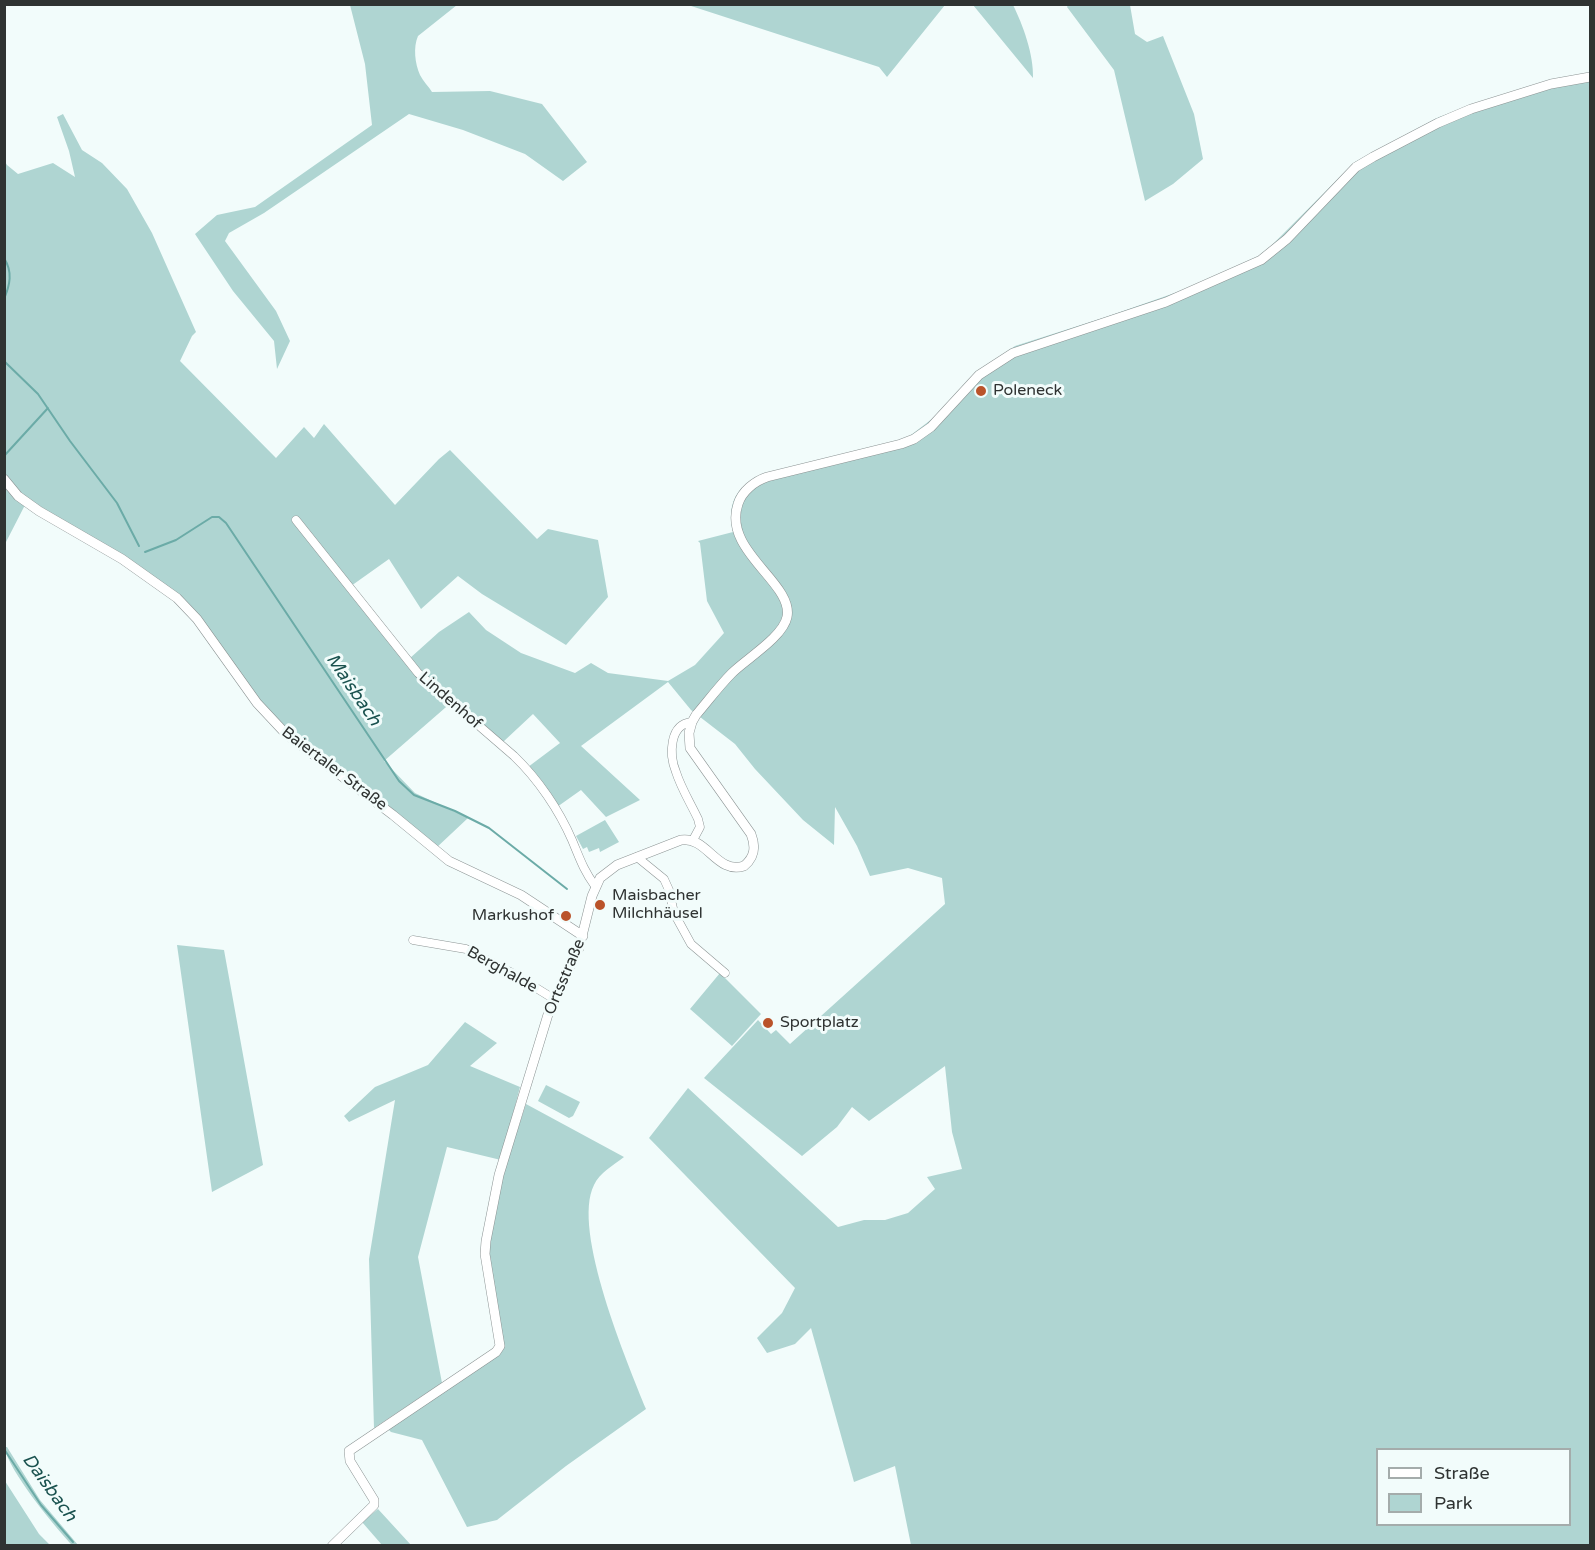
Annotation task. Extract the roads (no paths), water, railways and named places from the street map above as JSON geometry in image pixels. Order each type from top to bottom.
[{"type":"street","points":[[693,840],[700,827],[698,819],[675,772],[672,756],[673,741],[678,727],[694,718],[732,673],[774,637],[787,619],[788,606],[738,535],[735,521],[739,500],[746,491],[759,480],[915,439],[931,427],[979,375],[1013,353],[1166,302],[1261,260],[1287,239],[1356,167],[1382,152],[1471,109],[1539,87],[1590,77]]},
{"type":"street","name":"Baiertaler Straße","points":[[4,479],[18,496],[39,511],[122,558],[177,598],[197,619],[257,703],[286,734],[393,815],[449,861],[521,895],[566,927],[583,936]]},
{"type":"street","name":"Lindenhof","points":[[296,520],[418,673],[514,756],[528,771],[559,815],[572,839],[582,868],[595,886]]},
{"type":"street","points":[[595,886],[606,872],[637,856],[681,840],[693,840],[732,868],[747,864],[754,852],[751,834],[690,748],[688,738],[694,718]]},
{"type":"street","points":[[637,856],[664,879],[674,913],[691,944],[725,973]]},
{"type":"street","name":"Ortsstraße","points":[[332,1545],[374,1505],[374,1500],[350,1461],[349,1451],[496,1352],[500,1346],[485,1247],[499,1175],[554,999],[583,936],[595,886]]},
{"type":"street","name":"Berghalde","points":[[412,940],[466,949],[512,973],[554,999]]},
{"type":"waterway","name":"Maisbach","points":[[4,258],[9,268],[10,278],[4,299]]},
{"type":"waterway","name":"Maisbach","points":[[4,361],[38,394],[117,503],[139,546]]},
{"type":"waterway","name":"Daisbach","points":[[4,456],[48,408]]},
{"type":"waterway","name":"Maisbach","points":[[145,552],[176,540],[212,517],[219,517],[226,523],[399,781],[414,795],[455,811],[489,828],[567,889]]},
{"type":"waterway","name":"Daisbach","points":[[4,1449],[41,1505],[73,1542]]},
{"type":"place","name":"Poleneck","points":[[981,391]]},
{"type":"place","name":"Maisbacher Milchhäusel","points":[[600,905]]},
{"type":"place","name":"Markushof","points":[[566,916]]},
{"type":"place","name":"Sportplatz","points":[[768,1023]]}]
